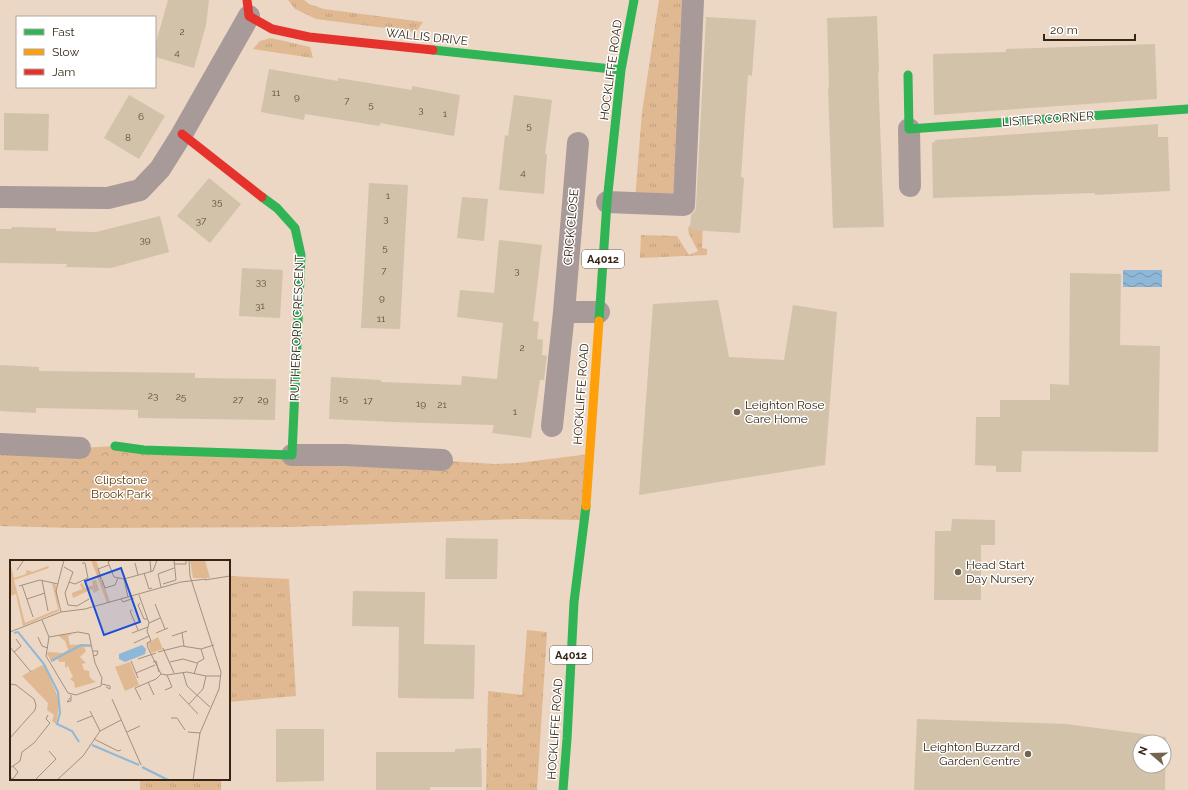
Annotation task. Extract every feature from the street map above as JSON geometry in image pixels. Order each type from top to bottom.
[{"type":"street","name":"HOCKLIFFE ROAD","points":[[563,790],[574,602],[585,520],[607,202],[621,70],[634,0]]},
{"type":"street","points":[[607,202],[684,205],[693,0]]},
{"type":"street","name":"WALLIS DRIVE","points":[[248,8],[272,29],[309,37],[621,70]]},
{"type":"street","points":[[0,197],[108,198],[140,190],[160,169],[182,134],[248,8]]},
{"type":"street","points":[[908,75],[910,186]]},
{"type":"street","name":"LISTER CORNER","points":[[909,129],[1188,109]]},
{"type":"street","name":"RUTHERFORD CRESCENT","points":[[182,134],[278,208],[295,228],[301,255],[292,455]]},
{"type":"street","name":"CRICK CLOSE","points":[[552,426],[564,312],[578,143]]},
{"type":"street","points":[[564,312],[599,312]]},
{"type":"street","points":[[0,444],[80,448]]},
{"type":"street","points":[[115,446],[144,450],[292,455],[345,455],[442,460]]},
{"type":"green space","points":[[288,0],[304,0],[309,4],[324,9],[423,22],[416,32],[316,19],[295,9]]},
{"type":"green space","points":[[659,0],[690,0],[682,193],[635,200],[642,112]]},
{"type":"green space","points":[[271,38],[310,47],[313,58],[253,49],[260,41]]},
{"type":"green space","points":[[696,217],[703,220],[702,248],[707,249],[707,255],[640,258],[641,235],[677,236],[689,255],[698,251],[689,234],[688,228]]},
{"type":"green space","name":"Clipstone Brook Park","points":[[0,445],[80,448],[115,446],[495,464],[518,463],[589,454],[585,520],[519,519],[293,527],[72,528],[0,526]]},
{"type":"green space","points":[[230,576],[289,579],[296,696],[230,702]]},
{"type":"green space","points":[[527,630],[547,632],[537,790],[486,790],[488,691],[522,695]]},
{"type":"green space","points":[[140,780],[221,780],[221,790],[140,790]]},
{"type":"water","points":[[1123,270],[1162,270],[1162,287],[1123,287]]},
{"type":"building","points":[[168,0],[209,0],[206,25],[194,68],[156,57],[156,42]]},
{"type":"building","points":[[877,16],[884,227],[833,228],[827,18]]},
{"type":"building","points":[[706,17],[756,20],[752,76],[748,75],[741,177],[744,178],[740,233],[690,230],[691,215],[695,211],[696,206]]},
{"type":"building","points":[[1155,44],[1157,99],[934,115],[933,54],[1006,52],[1006,49]]},
{"type":"building","points":[[269,69],[338,81],[338,78],[412,90],[412,86],[460,95],[454,136],[380,123],[380,126],[305,114],[304,120],[261,112]]},
{"type":"building","points":[[129,95],[165,116],[139,159],[104,138]]},
{"type":"building","points":[[514,95],[552,100],[545,154],[547,154],[544,194],[499,190],[505,135],[508,136]]},
{"type":"building","points":[[4,113],[49,114],[48,151],[4,150]]},
{"type":"building","points":[[1158,124],[1158,137],[1168,137],[1170,191],[1095,195],[1095,193],[933,198],[932,143],[935,142],[935,140]]},
{"type":"building","points":[[209,178],[241,204],[210,243],[177,216]]},
{"type":"building","points":[[369,183],[408,185],[400,329],[361,328]]},
{"type":"building","points":[[462,197],[488,199],[484,241],[457,238]]},
{"type":"building","points":[[160,216],[169,252],[111,268],[66,267],[67,264],[0,263],[0,229],[11,229],[12,227],[56,228],[56,231],[96,232]]},
{"type":"building","points":[[499,240],[542,245],[533,321],[539,322],[537,339],[543,340],[542,355],[547,356],[544,380],[540,380],[531,438],[492,433],[494,425],[329,419],[331,377],[381,380],[381,382],[461,385],[462,376],[497,379],[503,323],[457,317],[460,290],[494,293]]},
{"type":"building","points":[[242,268],[283,270],[280,318],[239,316]]},
{"type":"building","points":[[1070,273],[1121,274],[1120,345],[1160,346],[1158,452],[1022,451],[1021,472],[996,472],[996,466],[975,465],[976,417],[1000,417],[1000,400],[1050,400],[1050,384],[1069,385]]},
{"type":"building","name":"Leighton Rose Care Home","points":[[718,300],[729,357],[784,360],[793,305],[837,312],[825,465],[639,495],[653,304]]},
{"type":"building","points":[[0,365],[39,367],[39,371],[195,373],[195,378],[276,379],[275,420],[138,418],[138,410],[36,408],[36,413],[0,411]]},
{"type":"building","name":"Head Start Day Nursery","points":[[952,519],[995,520],[995,545],[981,545],[981,600],[934,600],[935,531],[951,531]]},
{"type":"building","points":[[446,538],[498,539],[497,579],[445,579]]},
{"type":"building","points":[[353,591],[425,592],[424,644],[475,645],[474,699],[398,698],[399,627],[352,626]]},
{"type":"building","name":"Leighton Buzzard Garden Centre","points":[[917,719],[1066,724],[1143,734],[1132,734],[1132,774],[1165,774],[1165,790],[914,790]]},
{"type":"building","points":[[276,729],[324,729],[324,781],[276,782]]},
{"type":"building","points":[[481,748],[482,787],[430,787],[430,790],[376,790],[376,752],[455,752],[455,749]]},
{"type":"traffic: fast","points":[[599,321],[607,202],[621,70],[634,0]]},
{"type":"traffic: fast","points":[[433,50],[621,70]]},
{"type":"traffic: fast","points":[[908,75],[909,129],[1188,109]]},
{"type":"traffic: fast","points":[[115,446],[144,450],[292,455],[301,255],[295,228],[277,208],[262,197]]},
{"type":"traffic: fast","points":[[563,790],[574,602],[586,506]]},
{"type":"traffic: slow","points":[[586,506],[599,321]]},
{"type":"traffic: jam","points":[[247,0],[249,16],[272,29],[309,37],[433,50]]},
{"type":"traffic: jam","points":[[182,134],[262,197]]},
{"type":"place","name":"Leighton Rose Care Home","points":[[737,412]]},
{"type":"place","name":"Head Start Day Nursery","points":[[958,572]]},
{"type":"place","name":"Leighton Buzzard Garden Centre","points":[[1028,754]]}]
